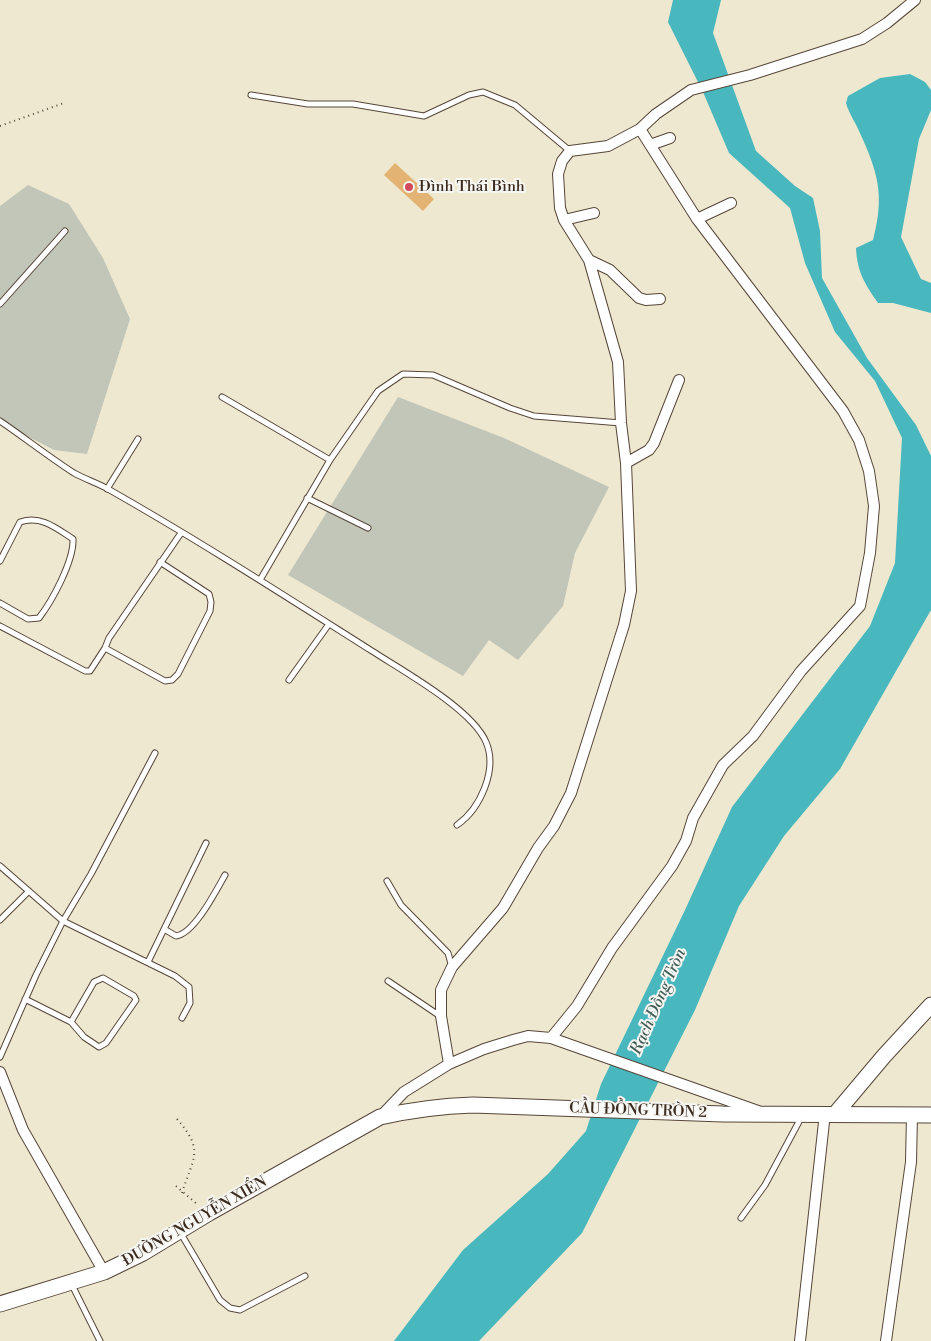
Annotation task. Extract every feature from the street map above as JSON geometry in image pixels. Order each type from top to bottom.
[{"type":"main road","points":[[830,1113],[931,1004]]},
{"type":"main road","name":"ĐƯỜNG NGUYỄN XIỂN","points":[[0,1304],[104,1272],[179,1232],[209,1213],[380,1117],[440,1106],[554,1108]]},
{"type":"main road","name":"CẦU ĐỒNG TRÒN 2","points":[[554,1108],[766,1114]]},
{"type":"main road","points":[[766,1114],[931,1115]]},
{"type":"street","points":[[449,1064],[440,1016],[441,990],[452,967],[503,908],[538,848],[554,826],[571,793],[624,625],[631,590],[626,463],[621,422],[618,362],[589,260],[564,220],[560,208],[558,174],[562,161],[570,151],[608,146],[640,129],[656,114],[691,90],[750,75],[862,39],[887,23],[915,0]]},
{"type":"street","points":[[551,1038],[577,1006],[612,948],[672,866],[686,841],[694,818],[723,766],[753,736],[801,671],[848,622],[860,606],[870,553],[874,506],[869,471],[859,440],[843,411],[697,219],[640,129]]},
{"type":"street","points":[[650,145],[670,138]]},
{"type":"street","points":[[697,219],[731,203]]},
{"type":"street","points":[[564,220],[594,213]]},
{"type":"street","points":[[589,260],[610,270],[642,300],[660,299]]},
{"type":"street","points":[[626,463],[648,450],[654,443],[679,380]]},
{"type":"street","name":"ĐƯỜNG NGUYỄN XIỂN","points":[[380,1117],[404,1092],[449,1064],[484,1049],[528,1036],[551,1038],[600,1057],[719,1096],[766,1114]]},
{"type":"street","points":[[0,1072],[23,1130],[104,1272]]},
{"type":"street","points":[[800,1341],[830,1113]]},
{"type":"street","points":[[886,1341],[911,1162],[912,1115]]},
{"type":"lane","points":[[251,95],[308,104],[353,104],[424,116],[469,95],[483,92],[515,105],[570,151]]},
{"type":"lane","points":[[0,304],[65,231]]},
{"type":"lane","points":[[260,580],[330,460],[378,391],[403,374],[433,375],[510,408],[534,416],[621,422]]},
{"type":"lane","points":[[222,397],[330,460]]},
{"type":"lane","points":[[0,421],[75,474],[107,489],[260,580],[426,686],[473,722],[487,743],[489,768],[482,796],[469,816],[457,825]]},
{"type":"lane","points":[[107,489],[138,439]]},
{"type":"lane","points":[[307,498],[368,528]]},
{"type":"lane","points":[[0,561],[20,522],[31,518],[48,523],[73,539],[74,549],[70,559],[47,607],[39,618],[28,619],[0,603]]},
{"type":"lane","points":[[0,626],[85,671],[90,671],[94,668],[180,533]]},
{"type":"lane","points":[[105,648],[165,681],[172,680],[178,674],[210,611],[211,602],[209,594],[160,562]]},
{"type":"lane","points":[[289,680],[329,624]]},
{"type":"lane","points":[[0,1057],[25,999],[64,921],[155,753]]},
{"type":"lane","points":[[148,962],[206,843]]},
{"type":"lane","points":[[0,866],[64,921],[175,976],[189,987],[190,1004],[182,1018]]},
{"type":"lane","points":[[164,929],[176,936],[186,933],[202,912],[225,875]]},
{"type":"lane","points":[[387,881],[401,904],[448,954],[452,967]]},
{"type":"lane","points":[[0,920],[29,891]]},
{"type":"lane","points":[[25,999],[71,1022],[84,1037],[99,1047],[103,1046],[136,1000],[134,996],[103,978],[98,978],[71,1022]]},
{"type":"lane","points":[[388,981],[440,1016]]},
{"type":"lane","points":[[741,1218],[765,1185],[804,1114]]},
{"type":"lane","points":[[179,1232],[220,1300],[230,1308],[240,1310],[305,1276]]},
{"type":"lane","points":[[71,1283],[100,1341]]},
{"type":"path","points":[[0,126],[64,103]]},
{"type":"path","points":[[176,1119],[190,1134],[196,1157],[182,1193]]},
{"type":"path","points":[[176,1186],[182,1193],[209,1213]]},
{"type":"shaded area","points":[[28,185],[69,204],[103,258],[130,319],[87,454],[54,450],[0,422],[0,206]]},
{"type":"shaded area","points":[[398,397],[504,438],[609,487],[575,553],[563,606],[518,660],[489,640],[463,676],[288,575]]},
{"type":"water","name":"Rạch Đồng Tròn","points":[[673,0],[721,0],[713,33],[756,151],[795,186],[813,198],[820,231],[822,278],[867,358],[916,425],[931,456],[931,610],[840,769],[784,836],[739,906],[695,1010],[582,1233],[479,1341],[394,1341],[463,1250],[548,1174],[586,1131],[601,1084],[685,910],[732,807],[870,626],[895,563],[902,438],[875,381],[835,332],[805,263],[790,208],[729,153],[703,92],[668,22]]},
{"type":"water","points":[[910,74],[925,82],[931,90],[931,110],[919,139],[901,237],[921,279],[931,283],[931,313],[893,303],[878,303],[863,277],[858,264],[856,248],[873,240],[879,210],[879,197],[878,184],[871,159],[846,103],[848,96],[880,78]]},
{"type":"building","name":"Đình Thái Bình","points":[[395,163],[434,199],[423,211],[384,175]]},
{"type":"place","name":"Đình Thái Bình","points":[[409,187]]}]
